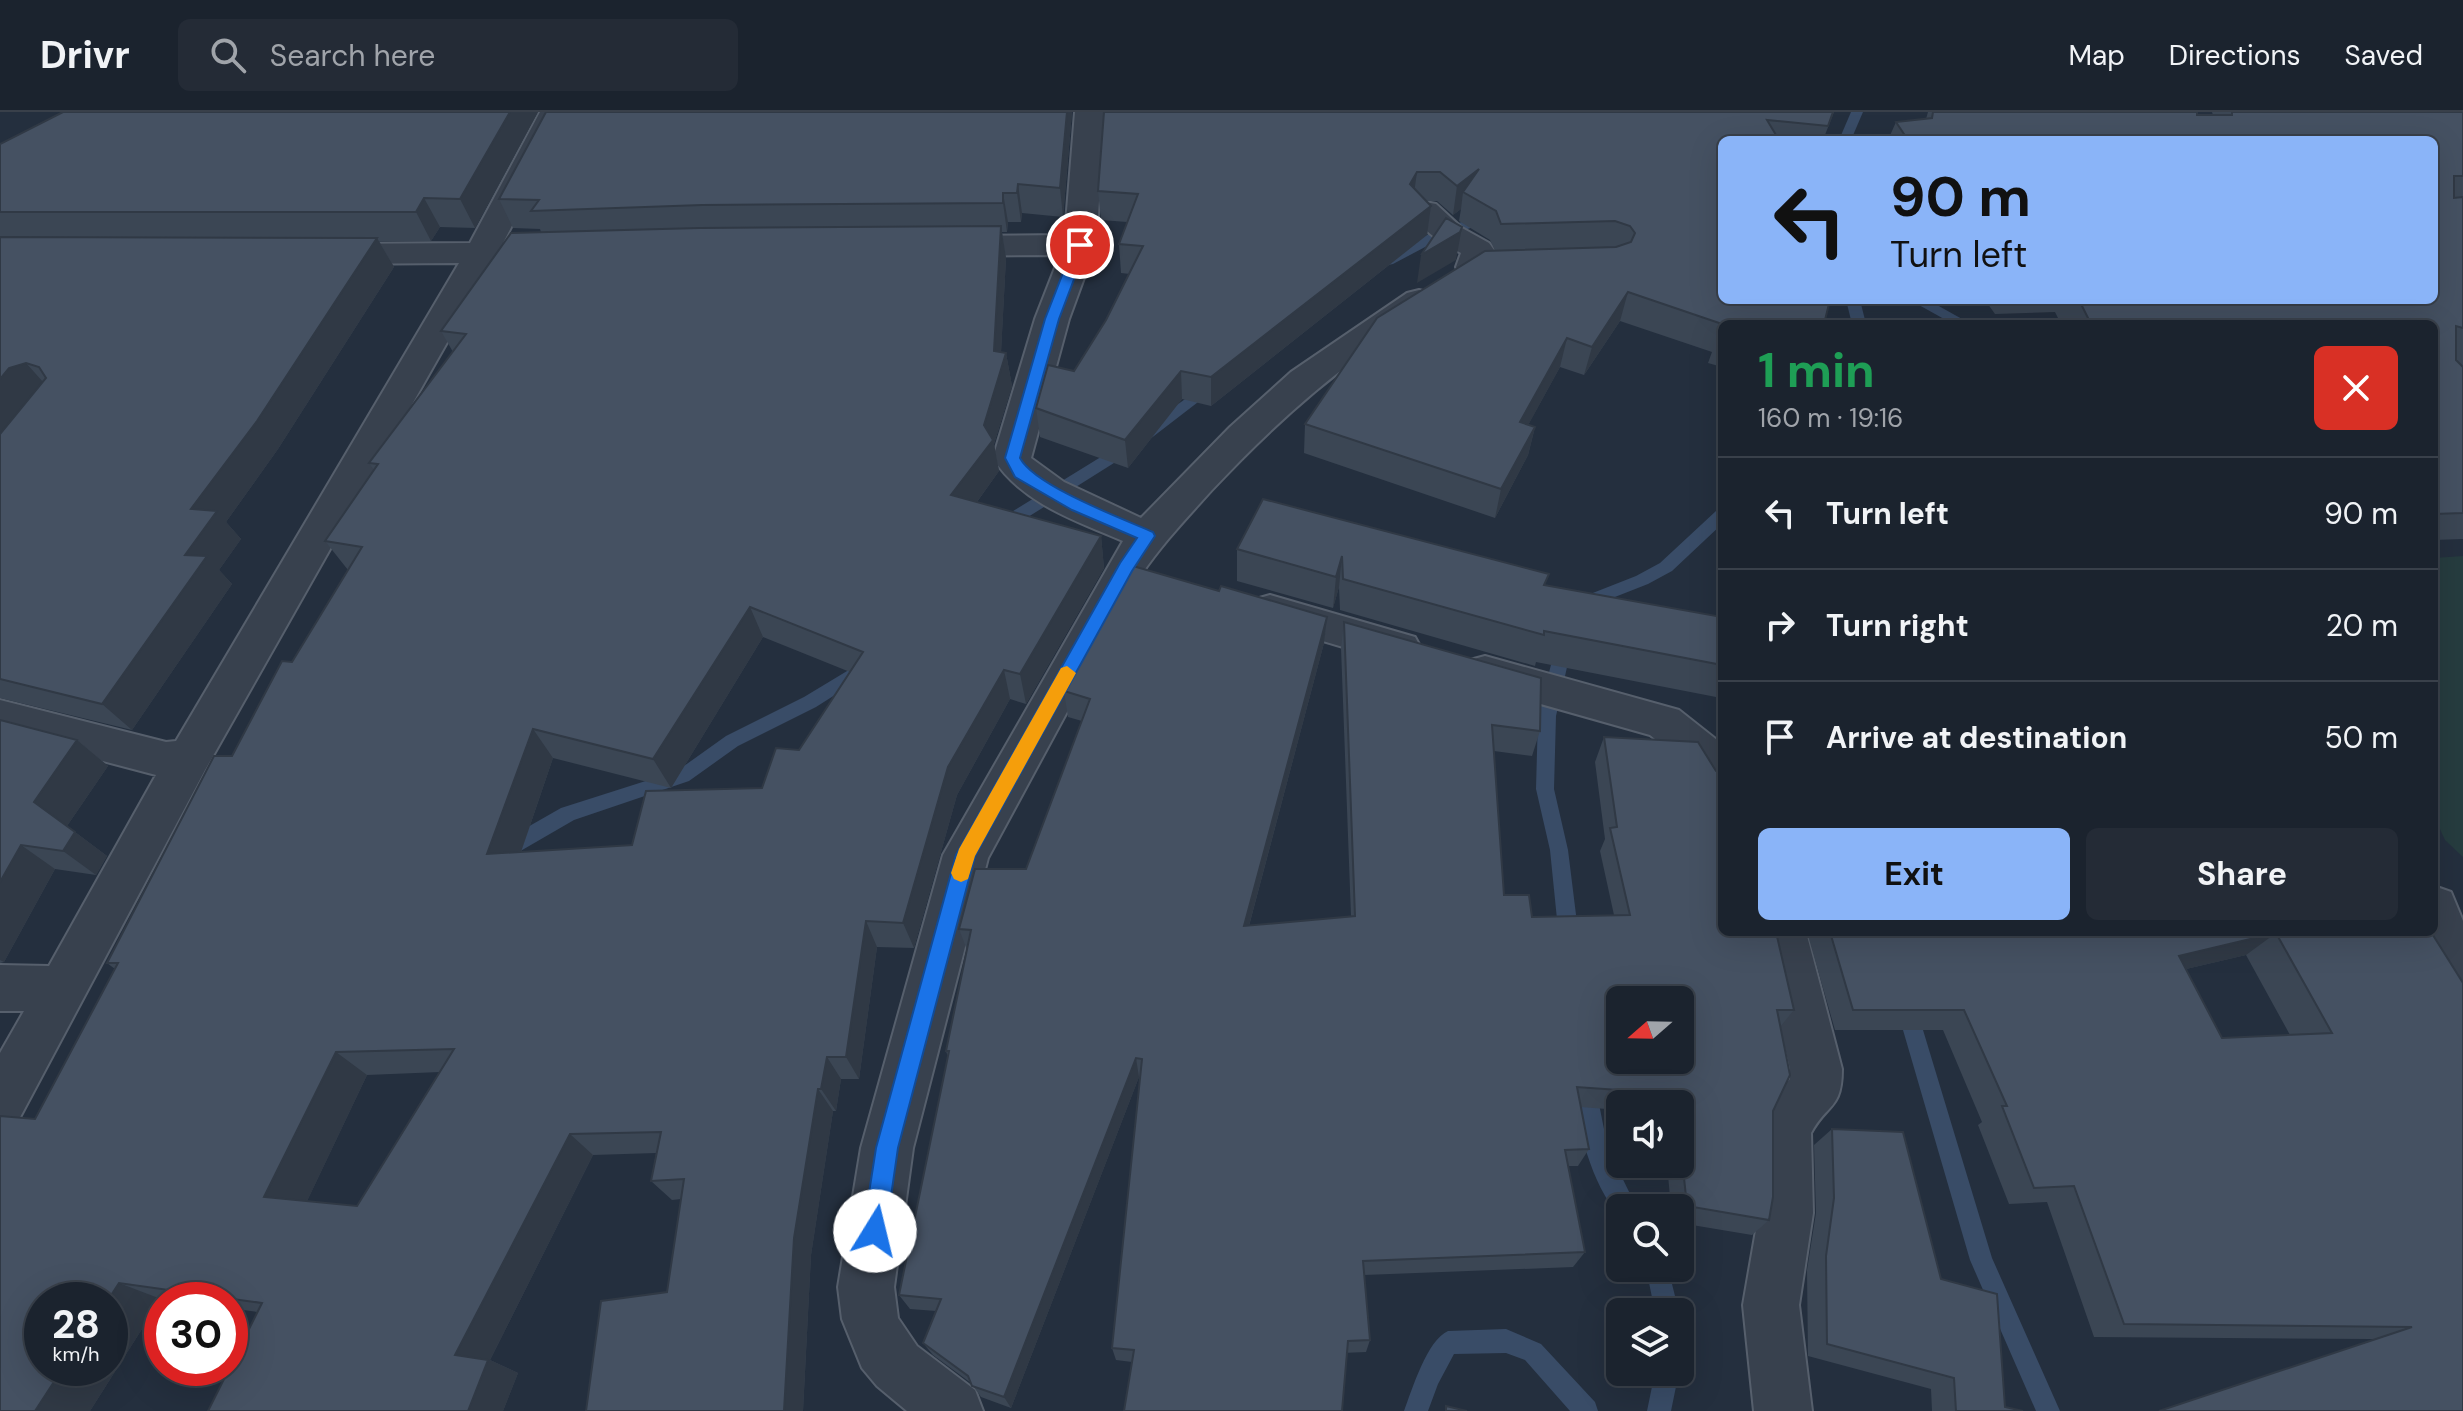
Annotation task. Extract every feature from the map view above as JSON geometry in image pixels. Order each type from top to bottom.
[{"type":"street","points":[[0,1103],[189,757],[481,254],[555,112]]},
{"type":"street","points":[[1090,112],[1080,245],[1052,319],[1012,458],[1020,473],[1078,506],[1143,560]]},
{"type":"street","points":[[954,1411],[897,1366],[882,1348],[870,1319],[866,1287],[887,1148],[966,855],[1143,560],[1246,433],[1303,381],[1354,341],[1487,266],[1478,250],[1451,235],[1425,211]]},
{"type":"street","points":[[904,246],[1080,245]]},
{"type":"street","points":[[295,254],[542,252]]},
{"type":"street","points":[[1231,598],[1664,722],[1704,753],[1718,775]]},
{"type":"street","points":[[0,717],[166,760],[189,757]]},
{"type":"street","points":[[2438,917],[2463,983]]},
{"type":"street","points":[[1783,936],[1816,1069],[1816,1089],[1796,1109],[1785,1129],[1786,1213],[1771,1305],[1783,1411]]},
{"type":"street","points":[[0,988],[61,989]]},
{"type":"green space","points":[[2463,556],[2463,857],[2445,840],[2438,825],[2438,558]]},
{"type":"building","points":[[63,112],[510,112],[460,199],[424,198],[416,212],[0,212],[0,144]]},
{"type":"building","points":[[546,112],[1067,112],[1060,188],[1018,184],[1017,193],[1003,193],[1003,203],[702,205],[531,211],[539,200],[499,199]]},
{"type":"building","points":[[1104,112],[1833,112],[1828,126],[1767,120],[1777,136],[1718,136],[1718,304],[1829,304],[1825,320],[1718,320],[1718,323],[1628,292],[1592,347],[1567,338],[1520,422],[1535,427],[1501,489],[1305,424],[1377,318],[1485,251],[1616,247],[1631,242],[1635,233],[1630,226],[1615,221],[1501,224],[1496,211],[1463,192],[1479,169],[1457,186],[1440,172],[1417,172],[1410,184],[1431,206],[1211,377],[1181,371],[1125,440],[1036,408],[1048,365],[1074,371],[1106,320],[1143,246],[1119,244],[1138,194],[1098,191]]},
{"type":"building","points":[[1933,112],[2197,112],[2197,115],[2232,115],[2232,112],[2463,112],[2463,176],[2454,176],[2454,198],[2463,197],[2463,328],[2456,326],[2456,360],[2463,367],[2463,513],[2438,514],[2438,320],[2089,320],[2081,304],[2438,304],[2438,136],[1905,136],[1896,122],[1932,118]]},
{"type":"building","points":[[1446,218],[1462,227],[1460,232],[1421,255]]},
{"type":"building","points":[[1001,226],[994,351],[1006,353],[984,425],[993,440],[951,495],[1101,536],[1020,674],[1004,670],[948,767],[903,923],[866,921],[846,1057],[827,1057],[821,1089],[818,1089],[794,1238],[784,1411],[586,1411],[601,1301],[667,1292],[684,1179],[651,1181],[661,1132],[570,1134],[455,1355],[488,1360],[468,1411],[208,1411],[220,1386],[248,1386],[248,1331],[262,1303],[248,1301],[248,1282],[144,1282],[144,1286],[128,1282],[24,1282],[24,1386],[51,1386],[35,1411],[0,1411],[0,1116],[35,1119],[118,963],[107,963],[214,756],[232,756],[282,661],[292,662],[362,547],[325,541],[378,464],[369,463],[466,334],[441,331],[511,233]],"holes":[[[750,607],[863,652],[799,750],[776,748],[762,788],[646,791],[632,845],[487,854],[533,729],[653,759]],[[454,1049],[357,1206],[264,1197],[336,1052]]]},
{"type":"building","points":[[0,237],[377,238],[257,421],[191,509],[217,511],[185,555],[207,556],[102,704],[0,679],[0,434],[46,378],[39,367],[26,363],[9,368],[0,379]]},
{"type":"building","points":[[1263,499],[1549,574],[1544,585],[1718,616],[1718,664],[1544,631],[1544,635],[1343,579],[1342,556],[1336,577],[1237,549]]},
{"type":"building","points":[[1133,566],[1219,591],[1221,586],[1327,617],[1244,926],[1355,916],[1344,622],[1541,678],[1540,731],[1492,725],[1504,895],[1529,895],[1532,917],[1630,915],[1610,828],[1617,827],[1604,737],[1698,742],[1718,772],[1718,936],[1777,936],[1794,1010],[1777,1010],[1790,1075],[1773,1111],[1773,1197],[1769,1220],[1694,1207],[1694,1194],[1686,1194],[1684,1178],[1694,1178],[1694,1090],[1577,1087],[1589,1149],[1565,1150],[1585,1252],[1363,1261],[1370,1340],[1348,1341],[1342,1411],[1124,1411],[1134,1350],[1112,1348],[1142,1059],[1136,1058],[1004,1397],[972,1386],[968,1376],[923,1343],[941,1299],[899,1295],[971,930],[959,929],[975,869],[1026,869],[1090,699],[1064,691]]},
{"type":"building","points":[[0,720],[77,740],[34,802],[75,832],[63,851],[21,845],[0,882]]},
{"type":"building","points":[[1831,936],[2263,936],[2179,956],[2222,1038],[2332,1033],[2278,936],[2434,936],[2463,983],[2463,1411],[2159,1411],[2412,1327],[2124,1324],[2074,1186],[2034,1188],[2002,1106],[2007,1106],[1964,1010],[1853,1010]]},
{"type":"building","points":[[1832,1129],[1903,1132],[1941,1279],[1997,1294],[2005,1407],[2023,1411],[1956,1411],[1954,1378],[1827,1344],[1826,1256],[1834,1198]]},
{"type":"building","points":[[1446,1406],[1467,1411],[1446,1411]]},
{"type":"waterway","points":[[1847,136],[1857,112]]},
{"type":"waterway","points":[[1388,261],[1439,234],[1489,217]]},
{"type":"waterway","points":[[1854,304],[1858,320]]},
{"type":"waterway","points":[[1925,304],[1956,320]]},
{"type":"waterway","points":[[1003,525],[1136,443],[1210,386]]},
{"type":"waterway","points":[[1583,608],[1586,602],[1666,567],[1718,519]]},
{"type":"waterway","points":[[1564,645],[1547,716],[1545,789],[1559,850],[1569,939]]},
{"type":"waterway","points":[[510,847],[568,814],[683,776],[732,741],[810,702],[862,669]]},
{"type":"waterway","points":[[1911,1006],[1913,1030],[1981,1260],[2048,1411]]},
{"type":"waterway","points":[[1584,1084],[1597,1149],[1618,1194]]},
{"type":"waterway","points":[[1660,1282],[1664,1298]]},
{"type":"waterway","points":[[1416,1411],[1428,1378],[1448,1343],[1506,1341],[1533,1352],[1586,1411]]},
{"type":"waterway","points":[[1659,1411],[1664,1386]]},
{"type":"slow traffic","points":[[961,873],[966,855],[1067,673]]},
{"type":"route","points":[[875,1231],[887,1148],[966,855],[1126,567],[1147,536],[1078,506],[1020,473],[1012,458],[1052,319],[1080,245]]}]
